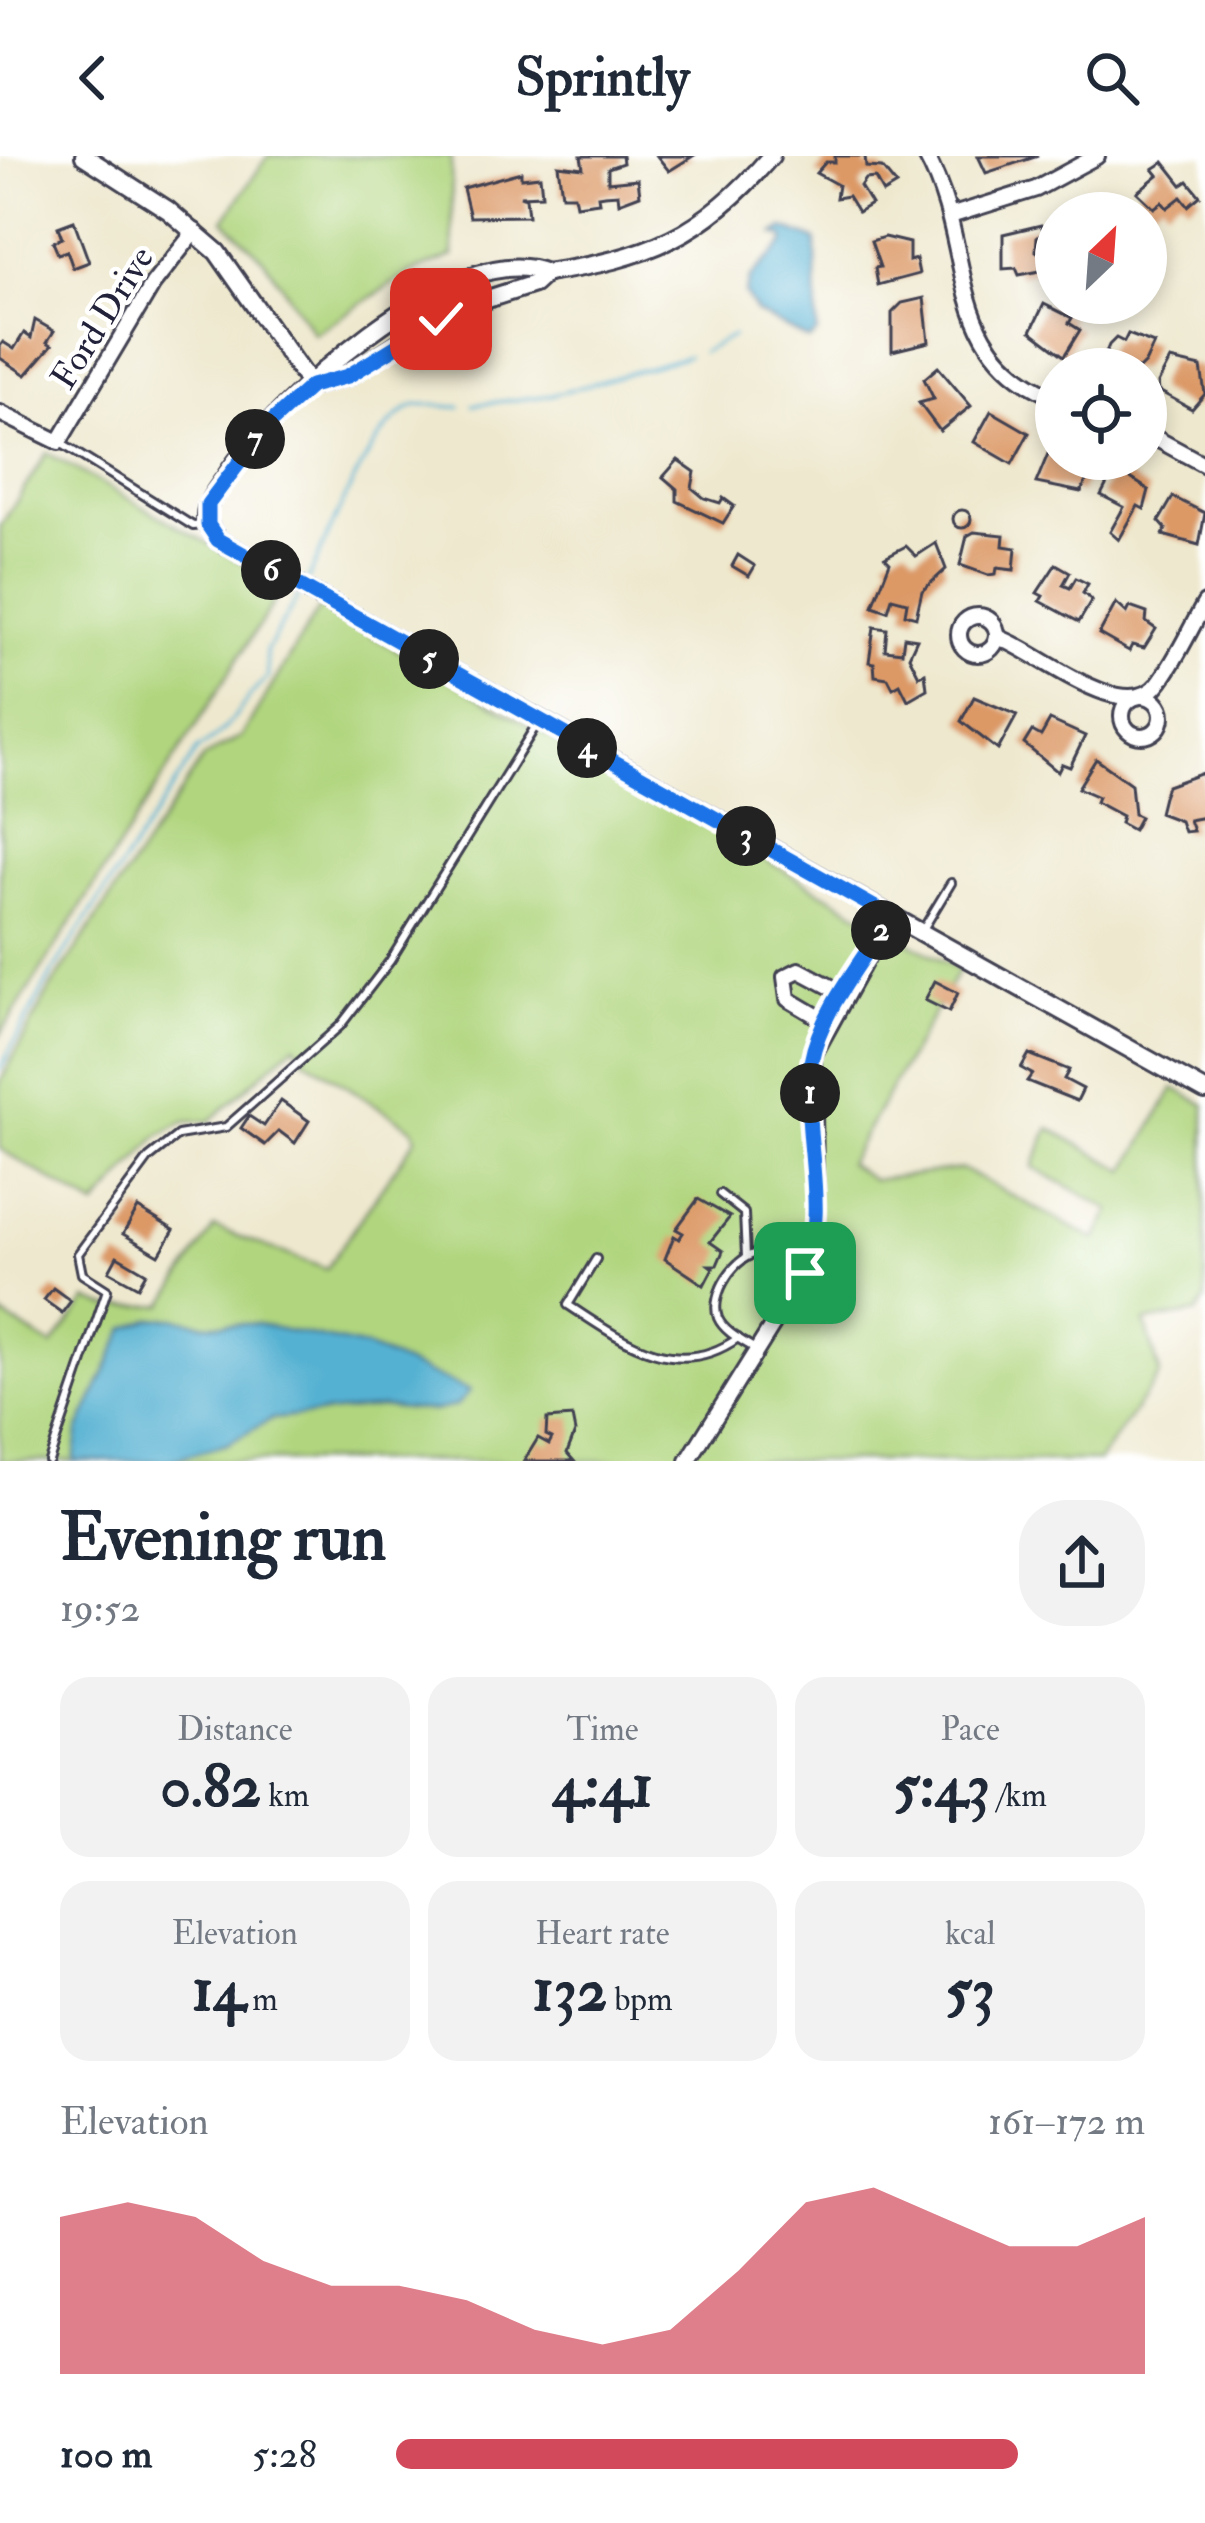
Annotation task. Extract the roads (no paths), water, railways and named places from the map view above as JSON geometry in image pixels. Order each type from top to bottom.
[{"type":"street","points":[[85,156],[195,231],[238,275],[311,386]]},
{"type":"street","points":[[311,386],[348,376],[425,326],[534,284],[546,273],[638,255],[691,231],[734,197],[771,156]]},
{"type":"street","points":[[926,156],[950,216],[977,333],[1006,371],[1035,387]]},
{"type":"street","points":[[950,216],[1036,189],[1097,156]]},
{"type":"street","name":"Ford Drive","points":[[0,413],[59,442],[145,297],[195,231]]},
{"type":"street","points":[[546,273],[532,267],[501,271],[434,292],[374,329],[243,453],[208,504],[213,532],[538,721],[1205,1091]]},
{"type":"street","points":[[1167,445],[1205,465]]},
{"type":"street","points":[[997,637],[1106,694],[1137,696],[1157,685],[1205,603]]},
{"type":"street","points":[[688,1461],[697,1431],[758,1351],[805,1273],[816,1224],[811,1066],[826,1022],[890,916]]},
{"type":"street","points":[[826,1022],[788,998],[785,977],[799,970],[844,994]]},
{"type":"lane","points":[[59,442],[193,526],[213,532]]},
{"type":"lane","points":[[49,1461],[107,1290],[82,1274],[78,1254],[149,1158],[178,1135],[226,1126],[340,1026],[390,961],[538,721]]},
{"type":"lane","points":[[920,934],[951,883]]},
{"type":"lane","points":[[720,1194],[744,1213],[746,1256],[718,1294],[717,1316],[758,1351]]},
{"type":"lane","points":[[746,1256],[778,1256],[805,1273]]},
{"type":"lane","points":[[596,1259],[568,1305],[641,1352],[671,1358],[718,1352],[738,1337]]},
{"type":"water","points":[[784,228],[816,240],[817,333],[809,340],[757,313],[745,294],[750,278],[784,243],[784,237],[775,234]]},
{"type":"water","points":[[150,1319],[204,1324],[257,1324],[366,1347],[470,1391],[456,1406],[432,1411],[382,1407],[272,1419],[227,1444],[166,1461],[74,1461],[78,1431],[125,1329]]},
{"type":"waterway","points":[[702,352],[733,336]]},
{"type":"waterway","points":[[473,405],[553,395],[688,356]]},
{"type":"waterway","points":[[307,581],[352,484],[381,435],[414,406],[460,407]]},
{"type":"waterway","points":[[0,1069],[53,971],[198,749],[220,733],[268,677],[266,651],[299,595]]}]
